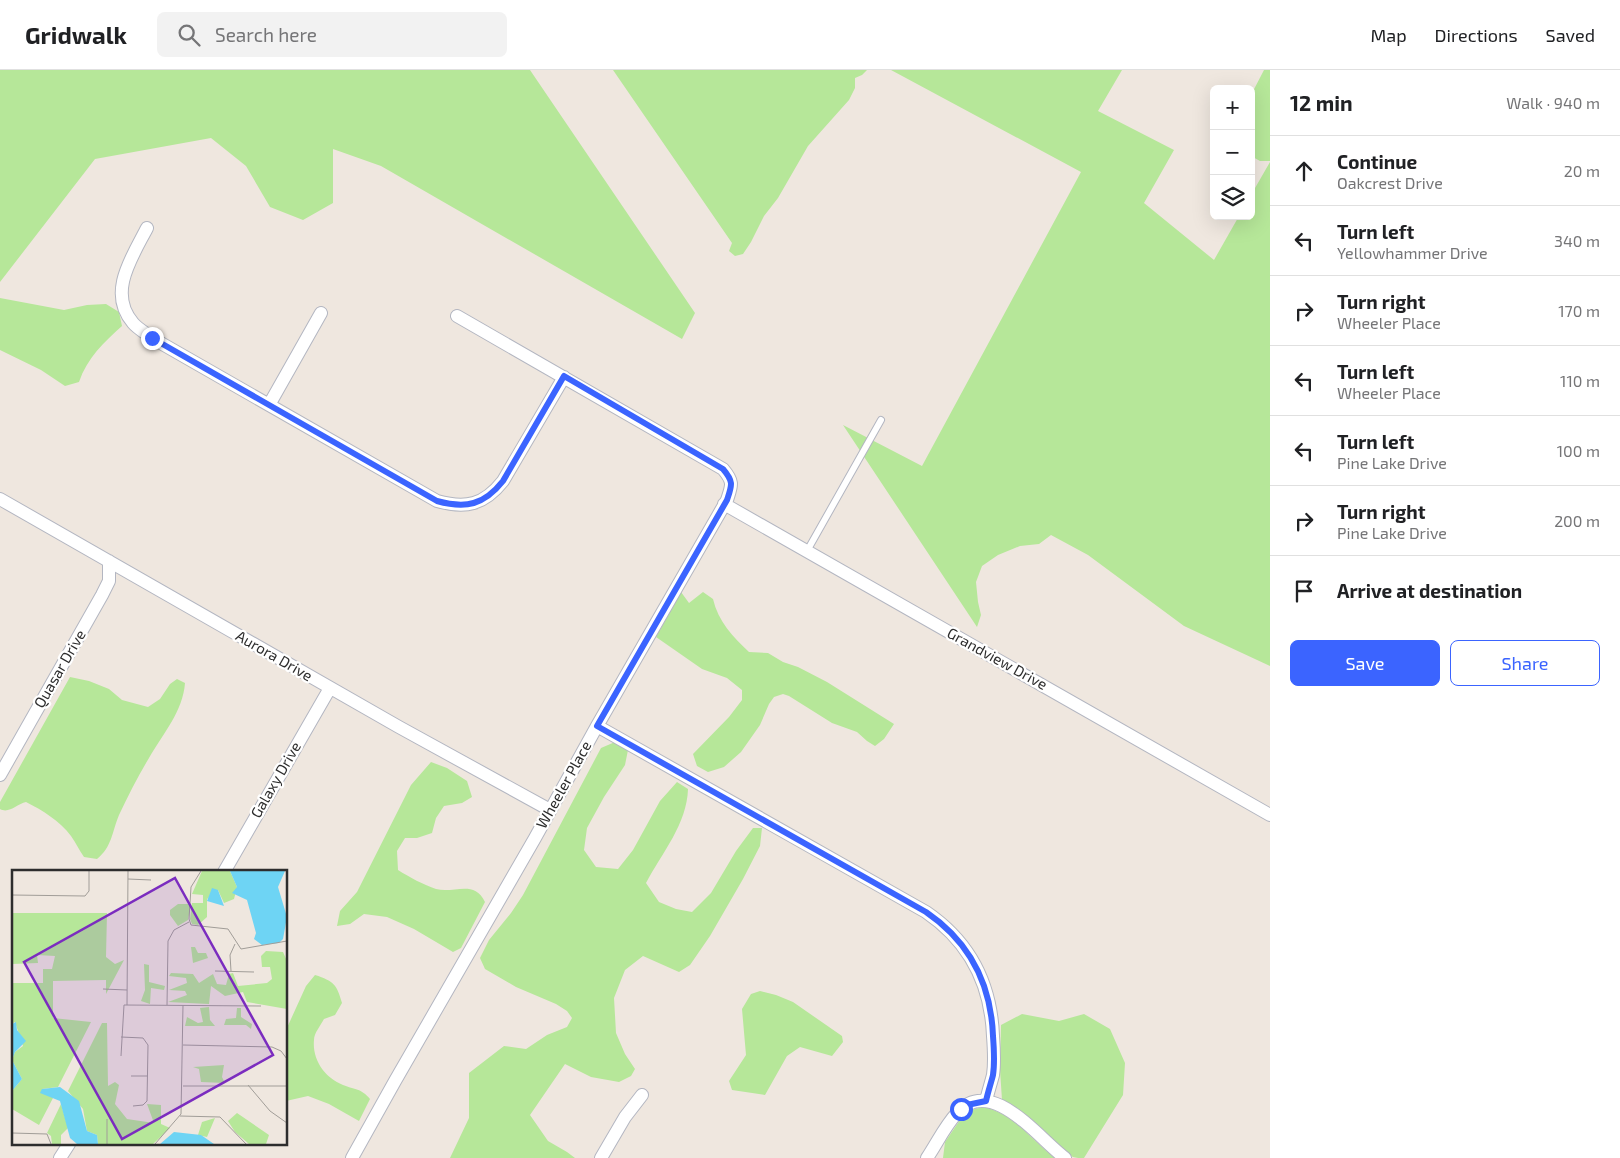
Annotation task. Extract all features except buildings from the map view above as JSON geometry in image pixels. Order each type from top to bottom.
[{"type":"street","points":[[147,228],[126,271],[122,286],[122,298],[126,313],[133,323],[152,338],[437,501],[452,505],[465,505],[485,499],[494,492],[503,481],[564,376]]},
{"type":"street","points":[[269,404],[321,312]]},
{"type":"street","name":"Wheeler Place","points":[[352,1158],[724,504],[732,486],[731,478],[723,469],[457,316]]},
{"type":"street","name":"Aurora Drive","points":[[0,499],[330,688],[550,810]]},
{"type":"street","name":"Grandview Drive","points":[[724,504],[1270,815]]},
{"type":"street","name":"Quasar Drive","points":[[0,775],[102,596],[109,581],[109,561]]},
{"type":"street","name":"Galaxy Drive","points":[[225,870],[330,688]]},
{"type":"street","points":[[597,726],[926,912],[949,930],[970,954],[987,993],[992,1019],[994,1054],[993,1073],[986,1101]]},
{"type":"street","points":[[601,1158],[625,1117],[642,1095]]},
{"type":"street","points":[[927,1158],[957,1113],[967,1105],[986,1101],[1008,1109],[1064,1158]]},
{"type":"street","points":[[60,1158],[68,1146]]},
{"type":"lane","points":[[807,551],[881,420]]},
{"type":"green space","points":[[0,70],[530,70],[695,313],[682,339],[381,166],[333,149],[333,203],[303,220],[270,207],[246,166],[211,138],[95,159],[0,282]]},
{"type":"green space","points":[[613,70],[867,70],[855,78],[855,88],[849,100],[808,146],[778,198],[764,216],[743,254],[735,256],[729,251],[732,243]]},
{"type":"green space","points":[[891,70],[1122,70],[1098,111],[1174,150],[1144,203],[1214,260],[1237,220],[1255,220],[1255,188],[1270,162],[1270,666],[1184,626],[1088,555],[1051,535],[1039,544],[1020,546],[998,555],[982,566],[976,582],[981,615],[977,627],[843,425],[922,466],[1081,172]]},
{"type":"green space","points":[[1264,70],[1270,70],[1270,161],[1260,161],[1255,158],[1255,87]]},
{"type":"green space","points":[[0,298],[64,310],[87,305],[106,304],[119,312],[122,326],[91,358],[79,382],[65,386],[41,370],[0,350]]},
{"type":"green space","points":[[681,592],[689,603],[703,592],[713,599],[718,614],[727,628],[749,652],[768,653],[783,662],[798,667],[827,682],[894,724],[884,739],[875,746],[857,732],[832,723],[783,694],[774,697],[760,725],[741,752],[724,767],[708,772],[697,766],[693,754],[729,717],[742,700],[742,690],[727,678],[702,669],[656,637]]},
{"type":"green space","points":[[70,677],[89,681],[109,689],[122,700],[148,707],[160,699],[170,684],[177,679],[185,683],[176,713],[133,786],[119,815],[109,844],[97,859],[84,857],[62,825],[26,802],[10,810],[0,809],[0,802]]},
{"type":"green space","points":[[615,742],[628,750],[625,765],[587,828],[584,850],[596,867],[618,869],[633,850],[660,801],[677,782],[688,789],[687,802],[673,838],[646,883],[659,902],[676,909],[692,912],[711,893],[736,851],[753,828],[762,828],[760,846],[710,936],[690,965],[679,972],[643,956],[625,970],[614,998],[616,1033],[625,1054],[635,1069],[631,1076],[619,1082],[591,1077],[565,1064],[530,1115],[548,1141],[575,1158],[450,1158],[469,1118],[469,1073],[504,1046],[526,1049],[547,1035],[567,1027],[572,1018],[567,1011],[556,1004],[516,987],[485,969],[480,958],[489,940],[523,895],[601,748]]},
{"type":"green space","points":[[431,762],[447,768],[467,781],[472,797],[462,803],[444,806],[436,818],[432,833],[417,838],[405,838],[397,851],[398,870],[436,889],[469,889],[475,891],[485,902],[461,948],[453,952],[414,929],[387,917],[364,914],[350,924],[337,926],[340,911],[357,892],[411,785]]},
{"type":"green space","points":[[315,975],[327,979],[334,984],[338,992],[342,1003],[335,1015],[324,1019],[316,1032],[314,1037],[315,1054],[325,1073],[331,1078],[343,1085],[361,1091],[370,1099],[359,1121],[329,1104],[308,1096],[288,1101],[288,1026],[306,986]]},
{"type":"green space","points":[[760,991],[793,1002],[842,1036],[843,1042],[832,1056],[800,1047],[787,1056],[765,1095],[732,1090],[729,1081],[746,1055],[742,1009],[751,994]]},
{"type":"green space","points":[[1022,1014],[1059,1021],[1084,1014],[1110,1029],[1125,1063],[1123,1095],[1084,1158],[1073,1157],[1063,1151],[1021,1112],[1002,1100],[1000,1070],[1001,1025]]},
{"type":"green space","points":[[983,1107],[994,1110],[1013,1121],[1055,1158],[943,1158],[945,1142],[962,1117],[971,1110]]},
{"type":"route","points":[[152,338],[437,501],[452,505],[478,502],[494,492],[503,481],[564,376],[723,469],[731,478],[732,486],[727,500],[597,726],[926,912],[949,930],[970,954],[987,993],[993,1025],[993,1073],[986,1101],[967,1105],[961,1109]]}]
